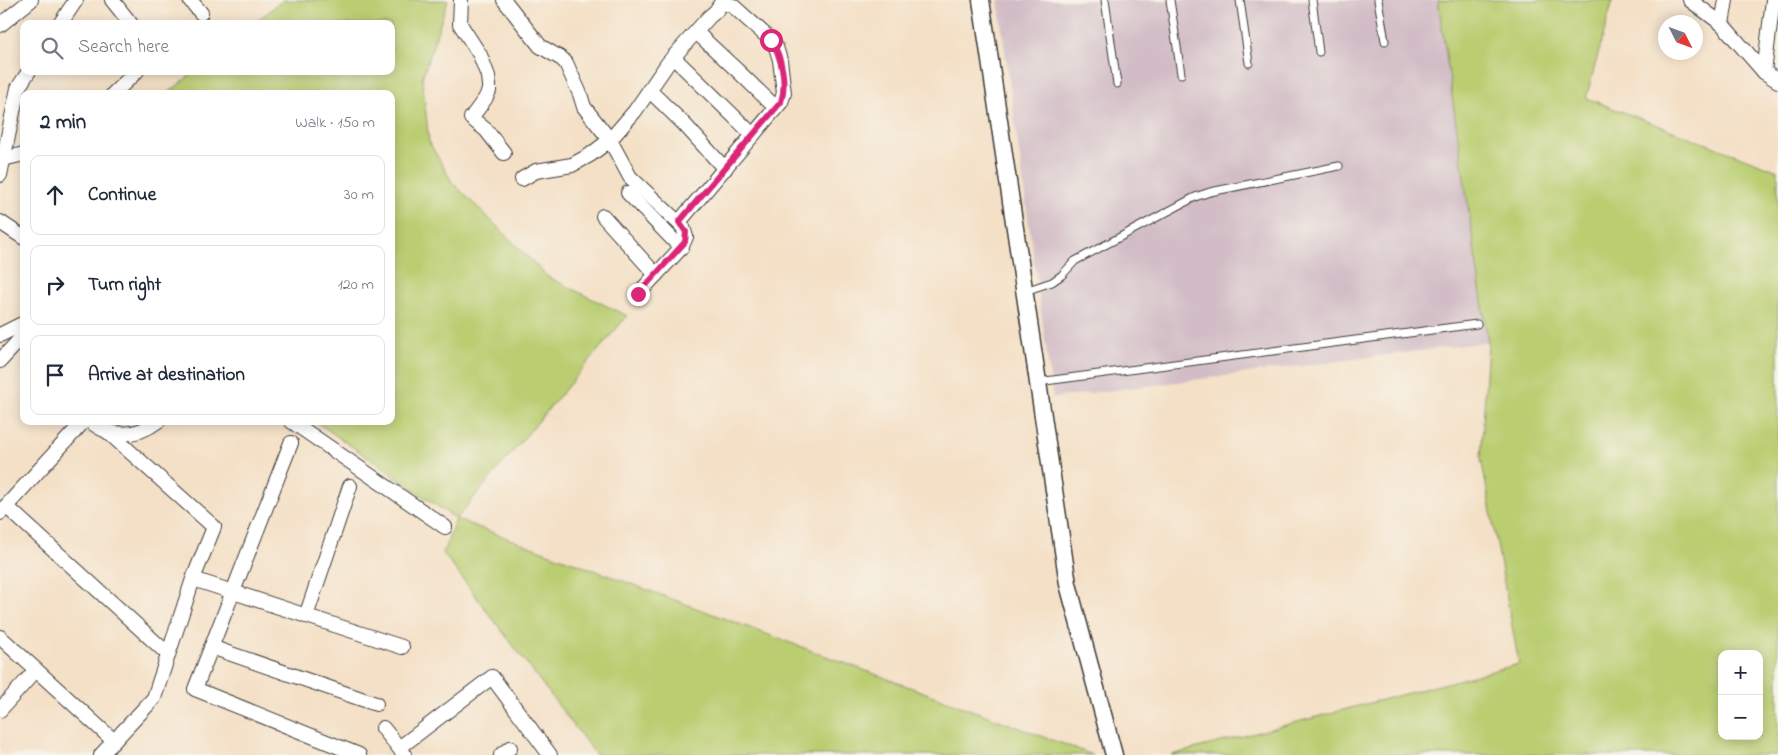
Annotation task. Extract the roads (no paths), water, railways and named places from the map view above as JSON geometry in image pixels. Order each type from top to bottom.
[{"type":"street","points":[[0,25],[31,0]]},
{"type":"street","points":[[63,20],[76,0]]},
{"type":"street","points":[[112,0],[128,20]]},
{"type":"street","points":[[190,0],[201,13]]},
{"type":"street","points":[[461,0],[460,24],[480,55],[488,76],[489,85],[489,91],[485,100],[472,118],[486,130],[504,153]]},
{"type":"street","points":[[504,0],[540,46],[566,63],[584,107],[610,140],[630,177],[679,222],[686,232],[681,248],[638,294]]},
{"type":"street","points":[[1690,0],[1722,24],[1764,72],[1778,81]]},
{"type":"street","points":[[1722,24],[1726,0]]},
{"type":"street","points":[[1764,72],[1773,0]]},
{"type":"street","points":[[522,179],[536,171],[572,165],[590,156],[610,140],[635,111],[673,57],[723,1],[733,6],[771,40],[780,60],[784,93],[781,102],[679,222]]},
{"type":"street","points":[[983,1],[1068,584],[1114,755]]},
{"type":"street","points":[[696,32],[776,108]]},
{"type":"street","points":[[673,57],[753,135]]},
{"type":"street","points":[[0,174],[18,88],[26,75]]},
{"type":"street","points":[[117,90],[133,75]]},
{"type":"street","points":[[649,90],[685,124],[725,169]]},
{"type":"street","points":[[3,159],[20,155]]},
{"type":"street","points":[[628,193],[681,248]]},
{"type":"street","points":[[604,216],[656,275]]},
{"type":"street","points":[[0,222],[20,235]]},
{"type":"street","points":[[0,335],[20,325]]},
{"type":"street","points":[[0,361],[20,339]]},
{"type":"street","points":[[80,425],[3,510],[168,654]]},
{"type":"street","points":[[95,425],[100,429],[120,435],[130,434],[150,428],[153,425]]},
{"type":"street","points":[[296,425],[445,527]]},
{"type":"street","points":[[101,755],[154,698],[193,579],[214,527],[108,432]]},
{"type":"street","points":[[291,443],[195,689],[359,755]]},
{"type":"street","points":[[306,616],[350,486]]},
{"type":"street","points":[[193,579],[402,647]]},
{"type":"street","points":[[0,637],[114,741]]},
{"type":"street","points":[[211,647],[376,704]]},
{"type":"street","points":[[0,710],[36,670]]},
{"type":"street","points":[[383,728],[402,751],[492,676],[550,755]]},
{"type":"lane","points":[[1104,0],[1117,84]]},
{"type":"lane","points":[[1170,0],[1181,74]]},
{"type":"lane","points":[[1240,0],[1249,63]]},
{"type":"lane","points":[[1312,0],[1320,52]]},
{"type":"lane","points":[[1378,0],[1384,41]]},
{"type":"lane","points":[[1025,291],[1052,282],[1075,261],[1195,197],[1210,192],[1339,166]]},
{"type":"lane","points":[[1038,382],[1477,324]]}]
